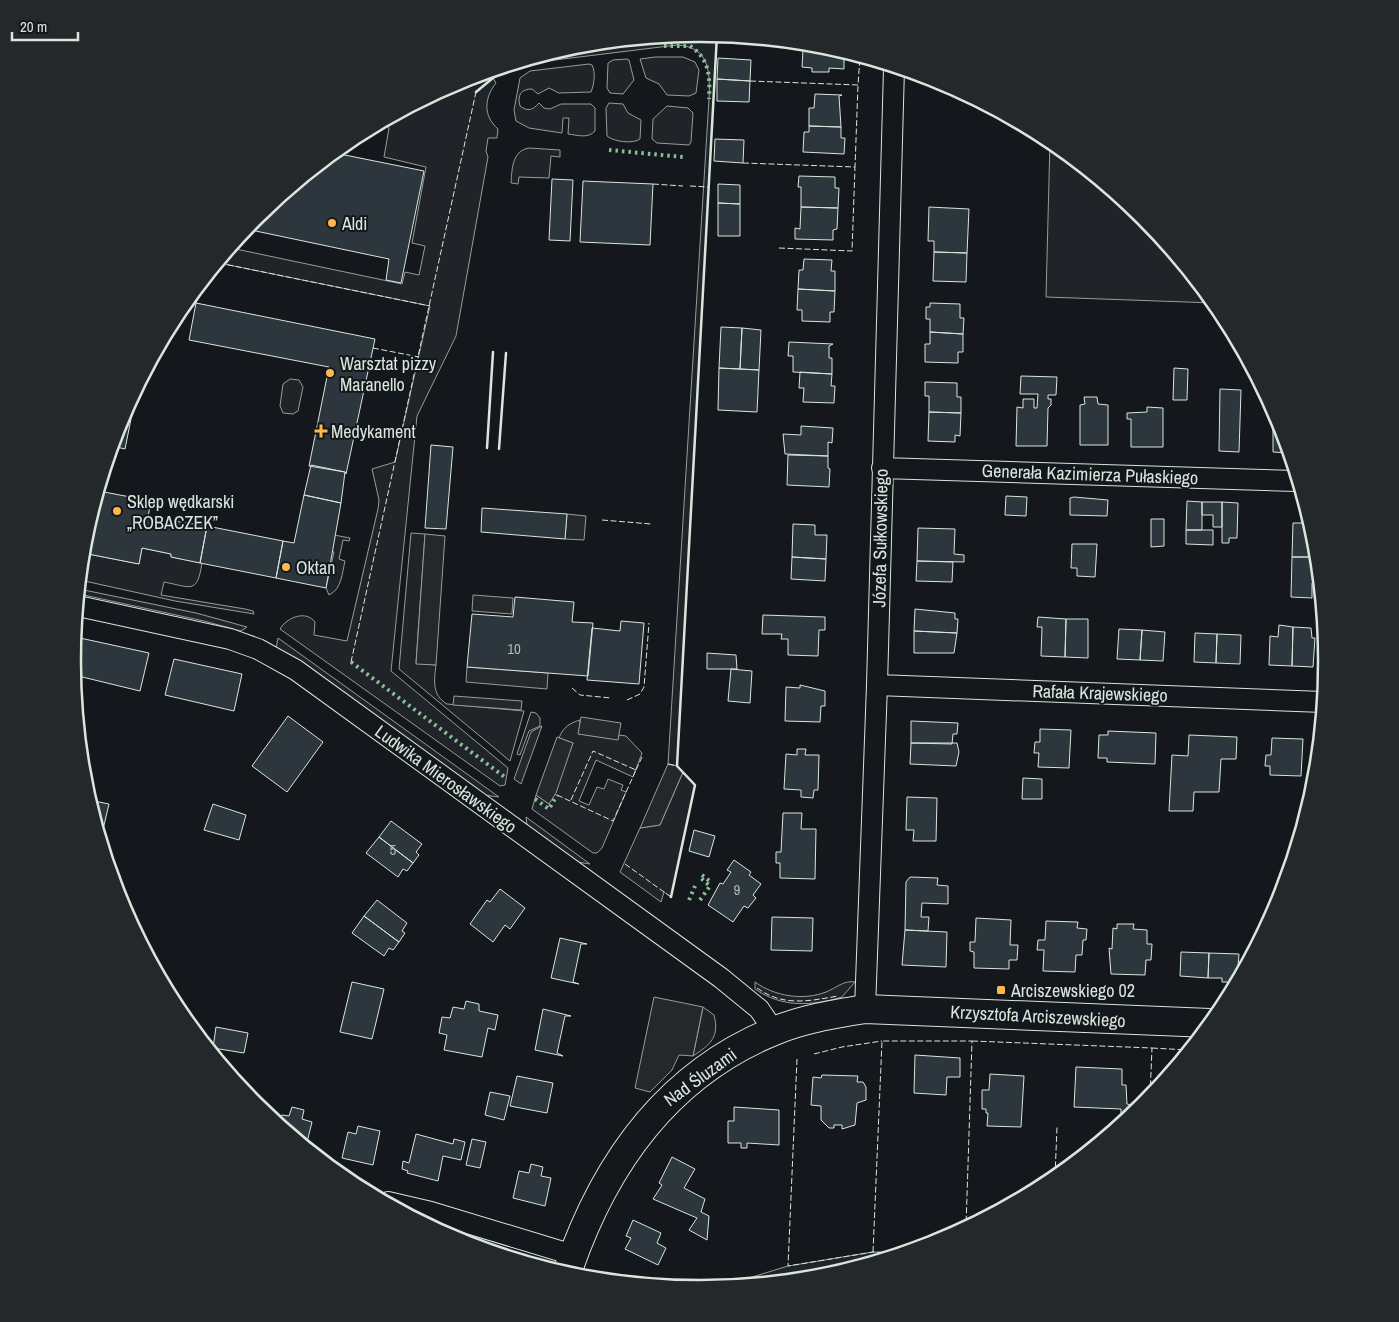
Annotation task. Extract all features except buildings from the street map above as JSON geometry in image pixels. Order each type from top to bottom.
[{"type":"street","name":"Józefa Sułkowskiego","points":[[865,1009],[877,685],[894,74]]},
{"type":"street","name":"Generała Kazimierza Pułaskiego","points":[[882,468],[1291,481]]},
{"type":"street","name":"Ludwika Mierosławskiego","points":[[83,607],[230,639],[258,650],[296,670],[733,987],[759,1009],[774,1031]]},
{"type":"street","name":"Rafała Krajewskiego","points":[[877,685],[1317,702]]},
{"type":"street","name":"Nad Śluzami","points":[[570,1264],[604,1185],[638,1132],[663,1104],[700,1073],[742,1046],[774,1031],[820,1016],[865,1009]]},
{"type":"street","name":"Krzysztofa Arciszewskiego","points":[[865,1009],[1201,1023]]},
{"type":"street","points":[[409,1207],[431,1212],[570,1264]]},
{"type":"shaded area","points":[[717,43],[677,766],[668,764],[709,79],[706,63],[702,56],[696,50],[677,45],[555,60],[619,48],[659,44]]},
{"type":"shaded area","points":[[683,57],[695,62],[699,70],[696,93],[689,96],[667,95],[659,84],[646,78],[640,59]]},
{"type":"shaded area","points":[[613,60],[629,60],[634,80],[623,94],[610,93],[607,88],[608,63]]},
{"type":"shaded area","points":[[592,65],[594,75],[591,92],[559,93],[549,88],[538,94],[532,89],[528,89],[521,93],[519,102],[520,106],[528,110],[539,103],[544,108],[550,109],[561,104],[591,104],[595,108],[595,131],[589,135],[582,136],[568,134],[569,118],[563,118],[562,133],[529,128],[516,121],[514,110],[520,78],[530,71]]},
{"type":"shaded area","points":[[493,78],[496,83],[489,95],[487,107],[493,124],[498,129],[497,138],[488,138],[486,151],[488,157],[456,336],[417,416],[391,671],[508,768],[505,785],[500,786],[280,629],[292,618],[307,616],[315,622],[314,635],[347,641],[378,509],[379,500],[372,469],[395,462],[430,306],[225,264],[238,249],[402,284],[405,272],[419,275],[425,246],[412,243],[426,167],[384,157],[389,128],[387,127],[426,106],[463,90]]},
{"type":"shaded area","points":[[609,103],[623,104],[628,113],[641,120],[640,139],[624,142],[607,136],[606,108]]},
{"type":"shaded area","points":[[667,106],[688,108],[693,113],[691,142],[689,145],[657,143],[652,139],[653,119]]},
{"type":"shaded area","points":[[529,148],[560,150],[560,157],[551,156],[549,178],[519,177],[518,184],[511,183],[516,157],[523,150]]},
{"type":"shaded area","points":[[1050,152],[1076,170],[1137,224],[1165,253],[1204,303],[1046,297]]},
{"type":"shaded area","points":[[290,379],[299,380],[303,387],[298,411],[293,414],[283,413],[280,406],[283,384]]},
{"type":"shaded area","points":[[567,514],[586,516],[584,540],[565,539]]},
{"type":"shaded area","points":[[411,533],[425,534],[416,663],[436,665],[436,692],[447,704],[524,711],[510,761],[399,669]]},
{"type":"shaded area","points":[[425,534],[445,536],[436,665],[416,664]]},
{"type":"shaded area","points":[[334,535],[350,538],[349,541],[343,540],[339,559],[345,561],[341,580],[337,589],[329,595],[326,588],[334,552],[331,551]]},
{"type":"shaded area","points":[[142,548],[171,554],[171,557],[202,563],[198,580],[195,584],[187,587],[164,582],[161,595],[245,609],[253,611],[254,614],[175,601],[86,581],[90,554],[139,564]]},
{"type":"shaded area","points":[[85,590],[196,613],[247,627],[241,631],[85,595]]},
{"type":"shaded area","points":[[473,595],[513,598],[512,614],[472,611]]},
{"type":"shaded area","points":[[278,638],[499,797],[484,795],[276,648]]},
{"type":"shaded area","points":[[467,667],[548,673],[547,689],[466,682]]},
{"type":"shaded area","points":[[454,696],[522,701],[521,710],[453,705]]},
{"type":"shaded area","points":[[531,712],[536,713],[540,718],[540,726],[529,731],[520,755],[517,754]]},
{"type":"shaded area","points":[[581,717],[621,723],[618,740],[578,734]]},
{"type":"shaded area","points":[[580,720],[579,734],[618,739],[619,735],[626,736],[642,753],[633,777],[596,760],[579,801],[589,805],[597,787],[604,789],[608,779],[623,785],[621,790],[626,792],[602,848],[597,853],[593,853],[532,809],[536,795],[549,804],[573,743],[559,738],[567,726]]},
{"type":"shaded area","points":[[542,726],[521,784],[514,779],[531,732]]},
{"type":"shaded area","points":[[557,737],[573,743],[556,793],[549,804],[536,795]]},
{"type":"shaded area","points":[[668,764],[677,766],[683,772],[660,825],[640,828]]},
{"type":"shaded area","points":[[683,772],[695,785],[671,897],[664,892],[661,902],[620,872],[640,828],[660,825]]},
{"type":"shaded area","points":[[526,817],[590,864],[577,862],[527,825]]},
{"type":"shaded area","points":[[755,982],[780,994],[808,996],[826,992],[844,983],[855,982],[842,997],[820,1002],[797,1003],[776,1000],[765,995],[755,989]]},
{"type":"shaded area","points":[[654,997],[703,1007],[693,1056],[679,1055],[672,1070],[650,1092],[635,1088]]},
{"type":"shaded area","points":[[703,1007],[714,1015],[716,1029],[709,1044],[693,1056]]},
{"type":"shaded area","points":[[880,1252],[820,1268],[753,1277],[788,1266]]},
{"type":"hedge","points":[[664,46],[690,46],[697,51],[705,63],[709,76],[709,99]]},
{"type":"hedge","points":[[609,150],[683,157]]},
{"type":"hedge","points":[[351,662],[506,778]]},
{"type":"hedge","points":[[535,799],[549,809],[557,795]]},
{"type":"hedge","points":[[702,875],[712,883]]},
{"type":"hedge","points":[[700,900],[710,886],[701,878]]},
{"type":"hedge","points":[[689,900],[695,886]]},
{"type":"fence","points":[[750,81],[858,85],[860,64]]},
{"type":"fence","points":[[743,163],[855,167],[858,85]]},
{"type":"fence","points":[[351,662],[476,92]]},
{"type":"fence","points":[[779,248],[852,251],[855,167]]},
{"type":"fence","points":[[653,184],[683,186]]},
{"type":"fence","points":[[690,186],[709,187]]},
{"type":"fence","points":[[225,264],[430,306]]},
{"type":"fence","points":[[373,348],[419,357]]},
{"type":"fence","points":[[602,520],[651,524]]},
{"type":"fence","points":[[627,700],[640,694],[644,687],[649,623]]},
{"type":"fence","points":[[572,688],[580,695],[611,698]]},
{"type":"fence","points":[[557,795],[613,821],[636,770],[593,751],[570,802]]},
{"type":"fence","points":[[636,770],[642,757]]},
{"type":"fence","points":[[668,764],[677,766]]},
{"type":"fence","points":[[625,864],[671,897]]},
{"type":"fence","points":[[757,988],[777,998],[796,1001],[838,996]]},
{"type":"fence","points":[[814,1054],[842,1047],[882,1041]]},
{"type":"fence","points":[[873,1252],[882,1041],[972,1041],[966,1219]]},
{"type":"fence","points":[[972,1041],[1152,1048],[1150,1084]]},
{"type":"fence","points":[[1152,1048],[1181,1050]]},
{"type":"fence","points":[[797,1059],[788,1266],[880,1252]]},
{"type":"fence","points":[[1055,1166],[1057,1127]]},
{"type":"wall","points":[[671,897],[695,785],[677,766],[717,43]]},
{"type":"wall","points":[[476,92],[492,78]]},
{"type":"wall","points":[[487,448],[493,352]]},
{"type":"wall","points":[[499,449],[506,353]]},
{"type":"place","name":"Aldi","points":[[332,223]]},
{"type":"place","name":"Warsztat pizzy Maranello","points":[[330,373]]},
{"type":"place","name":"Medykament","points":[[321,431]]},
{"type":"place","name":"Sklep wędkarski „ROBACZEK”","points":[[117,511]]},
{"type":"place","name":"Oktan","points":[[286,567]]},
{"type":"place","name":"Arciszewskiego 02","points":[[1001,990]]}]
